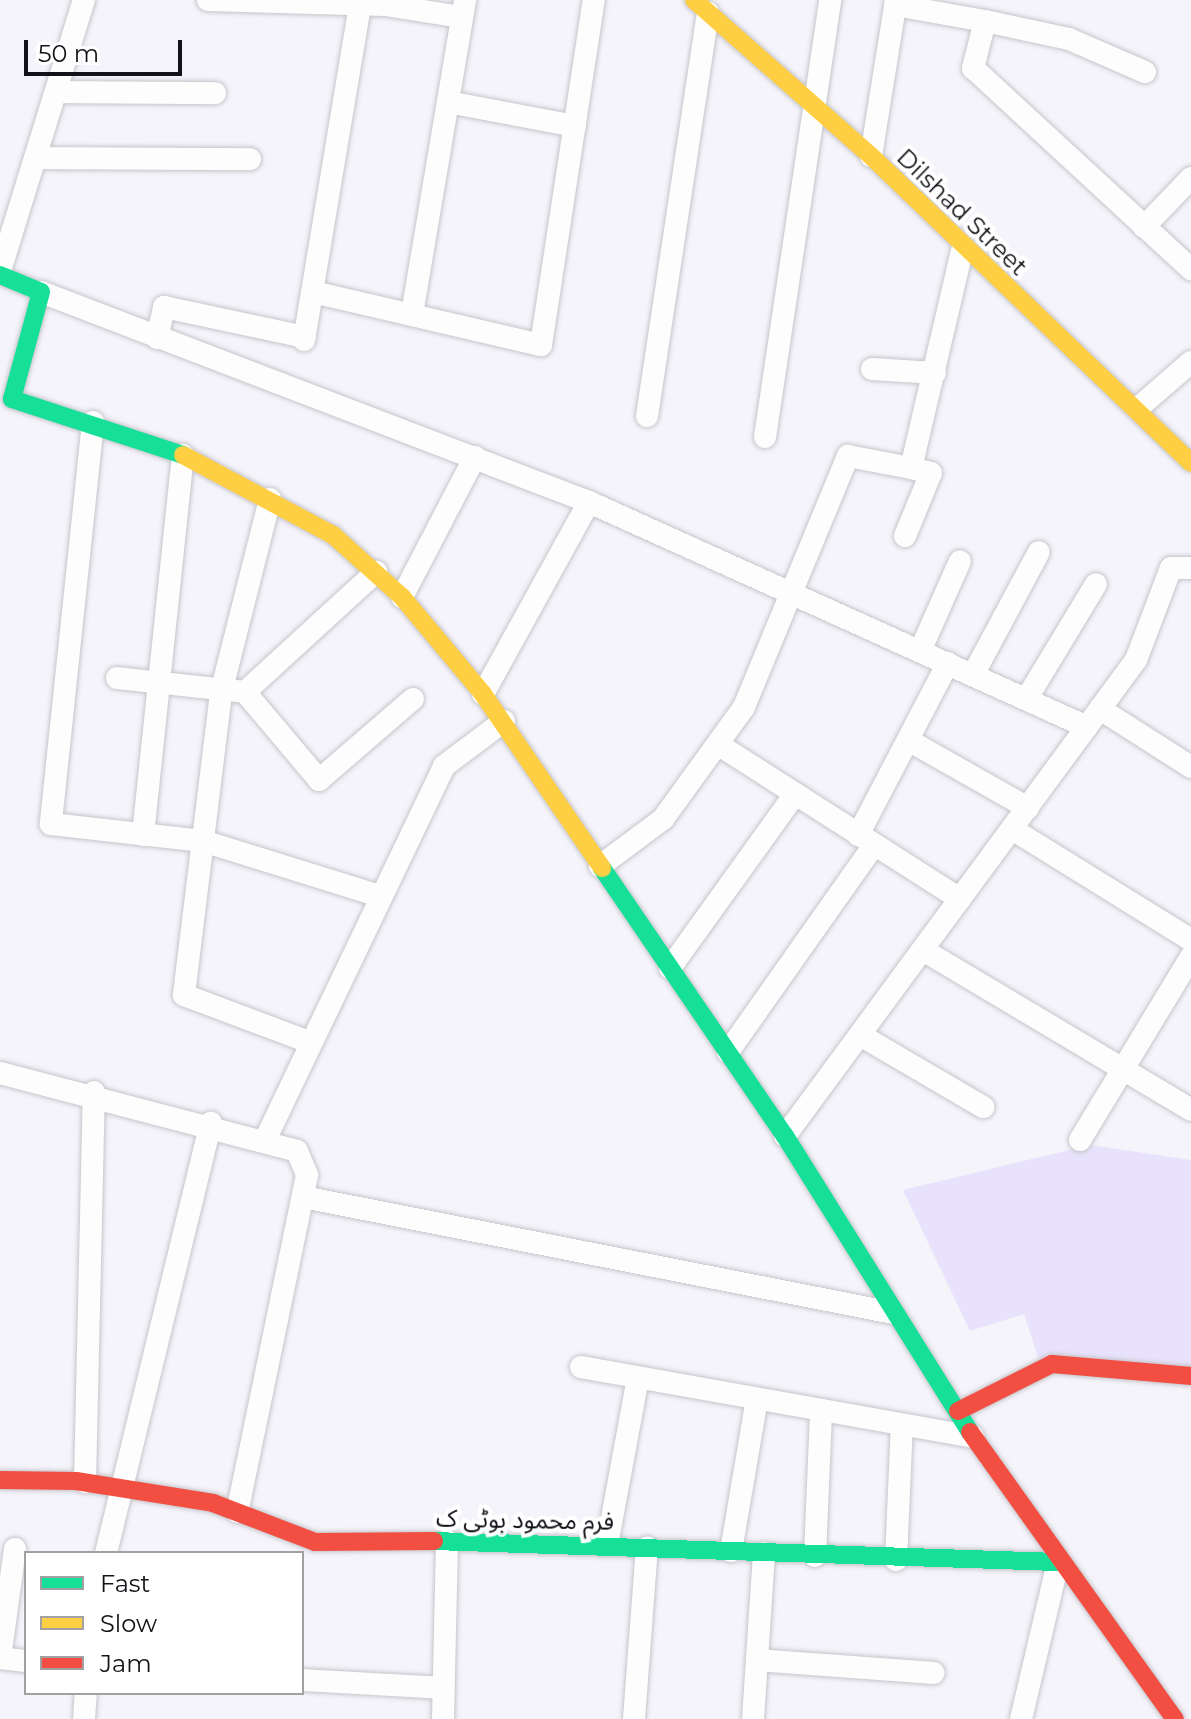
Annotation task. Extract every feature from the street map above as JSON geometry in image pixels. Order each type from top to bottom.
[{"type":"street","points":[[84,0],[0,273],[157,338],[589,502],[798,591],[1087,727]]},
{"type":"street","points":[[208,0],[463,9],[412,314]]},
{"type":"street","points":[[313,292],[541,345],[594,0]]},
{"type":"street","points":[[765,437],[830,0]]},
{"type":"street","points":[[871,156],[896,3],[1069,39],[1145,72]]},
{"type":"street","points":[[157,338],[164,307],[304,338],[360,5]]},
{"type":"street","points":[[647,416],[706,7]]},
{"type":"street","name":"Dilshad Street","points":[[706,7],[871,156],[962,250],[1138,408],[1191,463]]},
{"type":"street","points":[[985,21],[973,68],[1191,269]]},
{"type":"street","points":[[56,92],[215,93]]},
{"type":"street","points":[[448,102],[575,126]]},
{"type":"street","points":[[35,158],[250,159]]},
{"type":"street","points":[[1144,227],[1191,178]]},
{"type":"street","points":[[911,468],[962,250]]},
{"type":"street","points":[[41,292],[12,399],[93,422],[183,455],[333,535],[402,597],[483,694],[785,1136],[973,1437],[1058,1562],[1175,1719]]},
{"type":"street","points":[[1138,408],[1191,362]]},
{"type":"street","points":[[872,369],[935,373]]},
{"type":"street","points":[[93,422],[51,824],[203,841],[380,896]]},
{"type":"street","points":[[143,835],[183,455]]},
{"type":"street","points":[[600,866],[663,819],[719,745],[798,591],[848,456],[931,473],[905,536]]},
{"type":"street","points":[[402,597],[475,457]]},
{"type":"street","points":[[270,499],[221,693],[184,995],[309,1042]]},
{"type":"street","points":[[483,694],[589,502]]},
{"type":"street","points":[[974,673],[1039,552]]},
{"type":"street","points":[[921,649],[960,561]]},
{"type":"street","points":[[785,1136],[1100,709],[1156,621],[1171,568],[1191,568]]},
{"type":"street","points":[[117,678],[221,693],[245,692],[376,572]]},
{"type":"street","points":[[1027,698],[1096,584]]},
{"type":"street","points":[[728,1052],[866,840],[908,740],[948,663]]},
{"type":"street","points":[[245,692],[319,780],[413,699]]},
{"type":"street","points":[[1100,709],[1191,767]]},
{"type":"street","points":[[266,1138],[309,1042],[444,766],[504,721]]},
{"type":"street","points":[[908,740],[1028,808]]},
{"type":"street","points":[[719,745],[960,899]]},
{"type":"street","points":[[670,968],[795,794]]},
{"type":"street","points":[[1012,829],[1191,940]]},
{"type":"street","points":[[923,950],[1191,1110]]},
{"type":"street","points":[[1080,1140],[1191,957]]},
{"type":"street","points":[[860,1035],[983,1107]]},
{"type":"street","points":[[0,1073],[94,1092],[266,1138],[297,1151],[307,1175],[237,1512]]},
{"type":"street","points":[[85,1482],[94,1092]]},
{"type":"street","points":[[107,1551],[211,1123]]},
{"type":"street","points":[[303,1197],[893,1313]]},
{"type":"street","points":[[958,1411],[1052,1364],[1191,1376]]},
{"type":"street","points":[[581,1367],[973,1437]]},
{"type":"street","points":[[607,1545],[638,1378]]},
{"type":"street","points":[[731,1551],[757,1399]]},
{"type":"street","points":[[815,1556],[821,1410]]},
{"type":"street","points":[[896,1560],[902,1425]]},
{"type":"street","name":"فرم محمود بوٹی ک","points":[[0,1480],[85,1482],[123,1487],[237,1512],[315,1542],[607,1545],[896,1560],[1058,1562]]},
{"type":"street","points":[[443,1719],[447,1541]]},
{"type":"street","points":[[634,1719],[647,1547]]},
{"type":"street","points":[[15,1549],[0,1658],[24,1661]]},
{"type":"street","points":[[753,1719],[764,1553]]},
{"type":"street","points":[[1021,1719],[1058,1562]]},
{"type":"street","points":[[757,1660],[934,1673]]},
{"type":"street","points":[[304,1680],[443,1688]]},
{"type":"street","points":[[84,1719],[86,1695]]},
{"type":"shaded area","points":[[1090,1145],[1191,1160],[1191,1368],[1042,1369],[1024,1314],[970,1331],[903,1190]]},
{"type":"traffic: fast","points":[[0,275],[41,292],[12,399],[183,455]]},
{"type":"traffic: fast","points":[[602,868],[785,1136],[970,1432]]},
{"type":"traffic: fast","points":[[434,1541],[1058,1562]]},
{"type":"traffic: slow","points":[[694,0],[871,156],[1191,463]]},
{"type":"traffic: slow","points":[[183,455],[333,535],[402,597],[483,694],[602,868]]},
{"type":"traffic: jam","points":[[958,1411],[1052,1364],[1191,1376]]},
{"type":"traffic: jam","points":[[970,1432],[1175,1719]]},
{"type":"traffic: jam","points":[[0,1480],[76,1481],[213,1503],[315,1542],[434,1541]]}]
